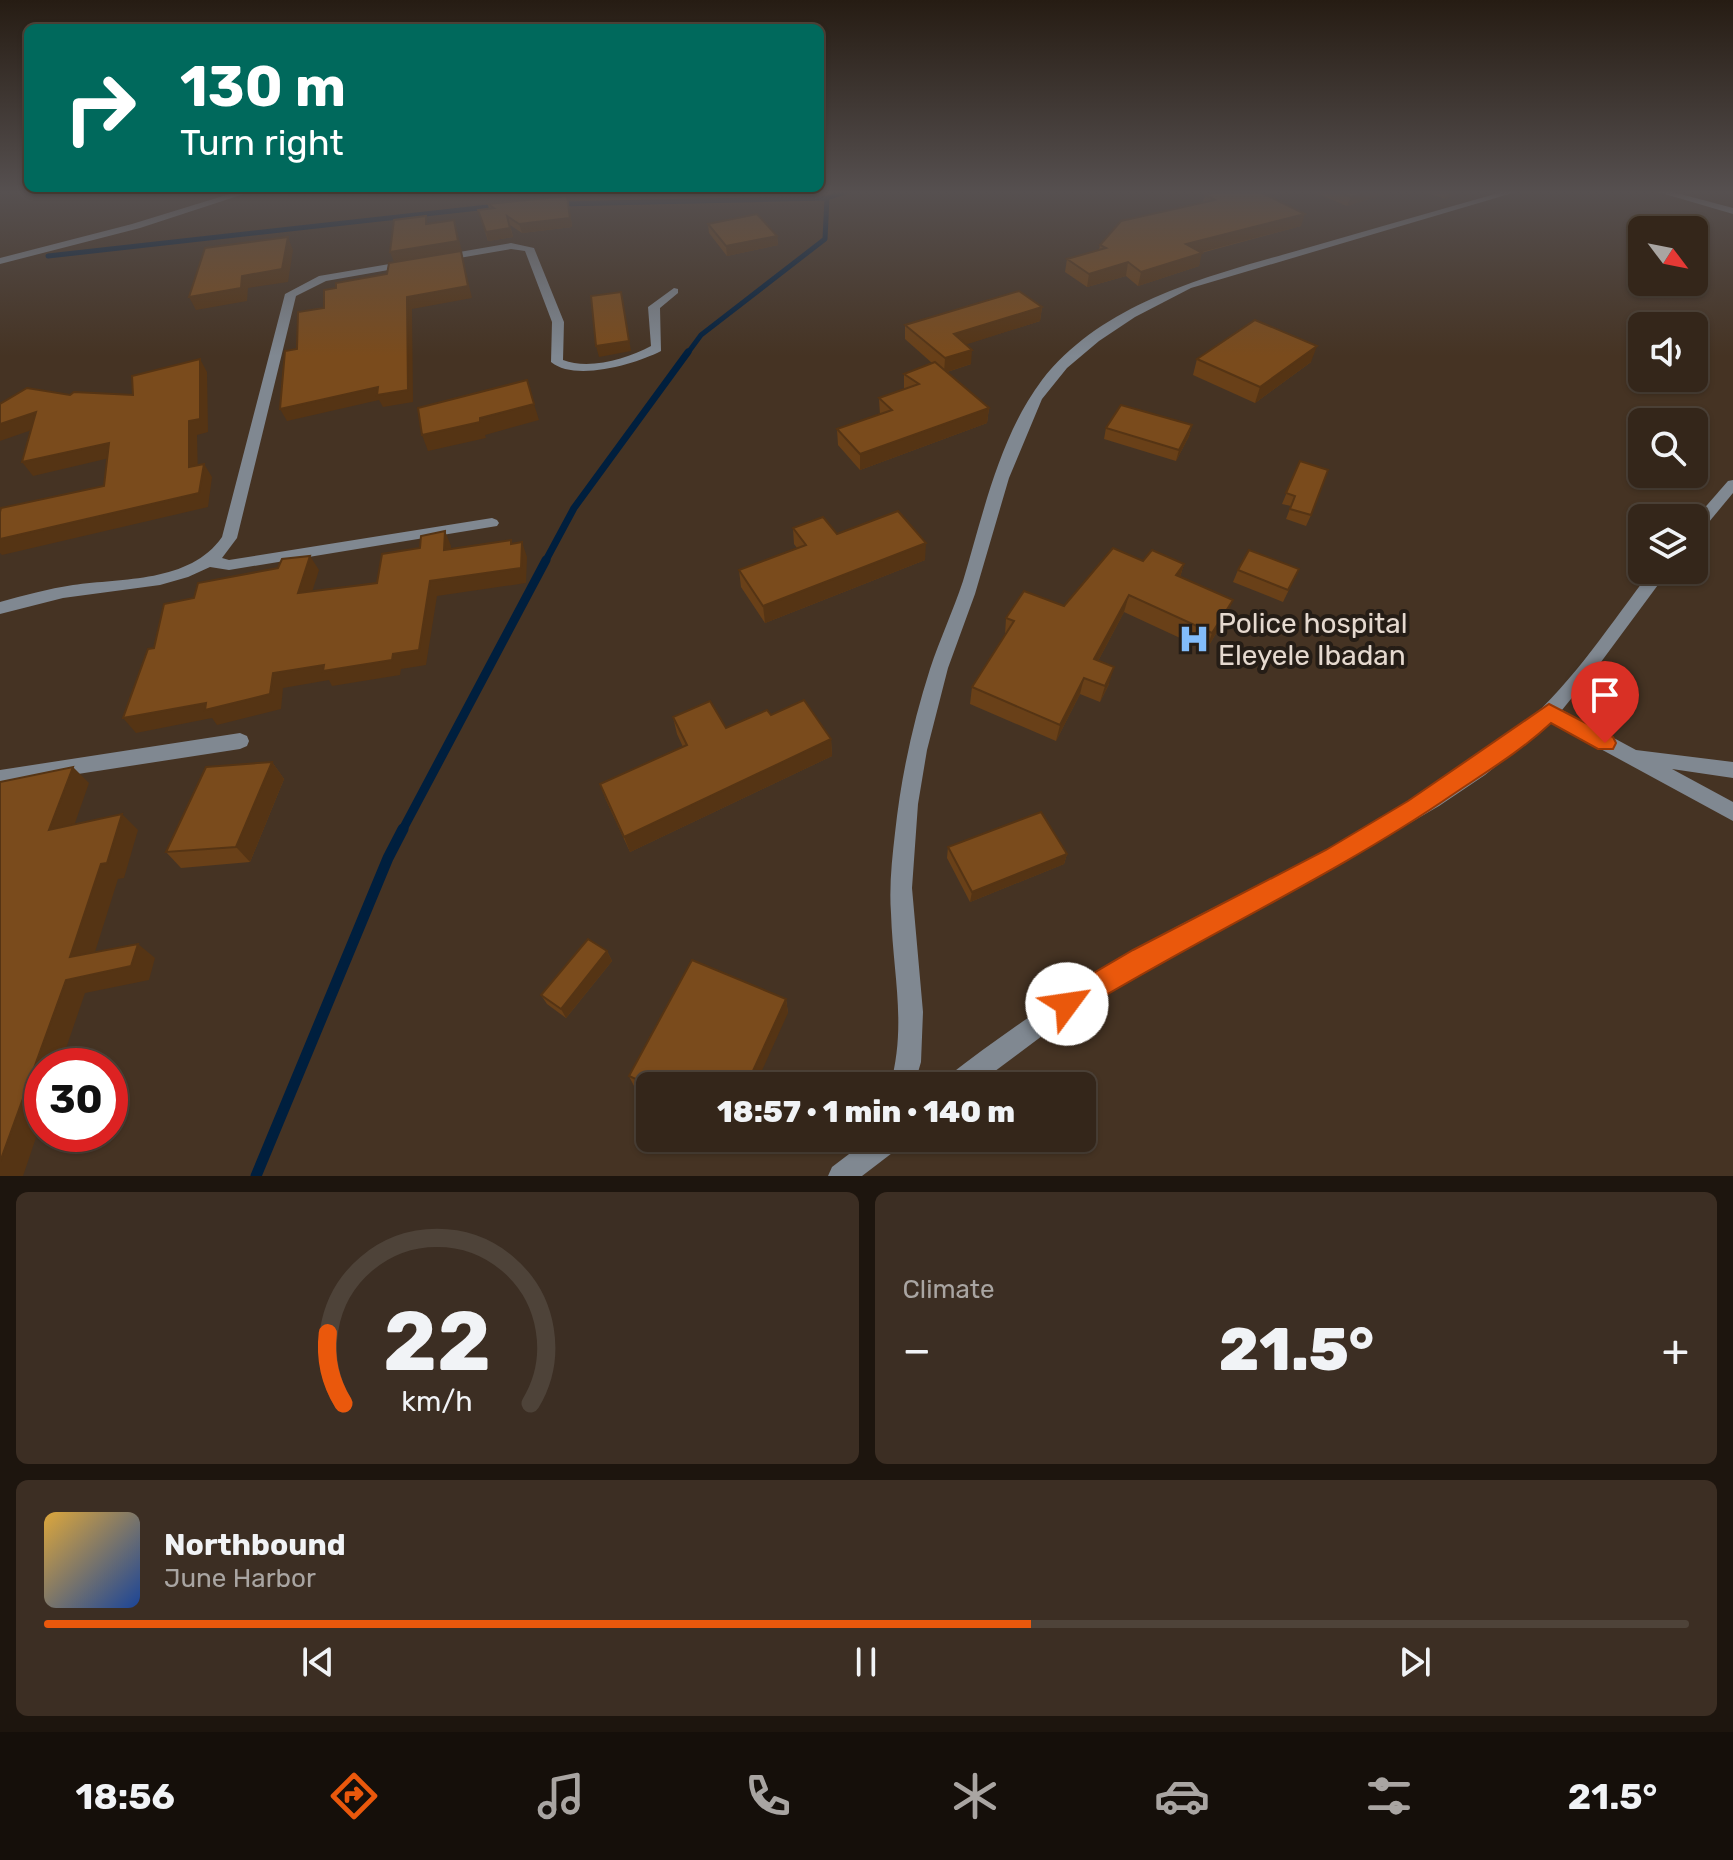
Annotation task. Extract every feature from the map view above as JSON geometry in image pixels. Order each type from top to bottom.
[{"type":"street","points":[[0,261],[55,247]]},
{"type":"street","points":[[433,259],[506,247]]},
{"type":"street","points":[[519,247],[529,248],[558,322],[557,362],[566,367],[582,368],[638,356],[657,348],[654,307],[674,291]]},
{"type":"street","points":[[905,1072],[912,1037],[900,899],[904,822],[915,757],[939,667],[962,609],[988,520],[1028,418],[1047,381],[1100,336],[1156,300],[1187,286],[1322,247]]},
{"type":"street","points":[[0,608],[59,593],[171,576],[208,561],[229,538],[291,294],[315,280],[417,262]]},
{"type":"street","points":[[1708,515],[1731,490]]},
{"type":"street","points":[[208,561],[229,565],[492,523]]},
{"type":"street","points":[[975,1072],[1067,1004],[1142,958],[1334,857],[1416,808],[1521,738],[1549,712],[1650,584]]},
{"type":"street","points":[[1549,712],[1733,812]]},
{"type":"street","points":[[0,778],[240,741]]},
{"type":"street","points":[[1628,755],[1733,770]]},
{"type":"street","points":[[841,1176],[870,1152]]},
{"type":"building","points":[[286,247],[282,269],[242,276],[241,288],[189,297],[205,248]]},
{"type":"building","points":[[391,247],[422,247],[390,252]]},
{"type":"building","points":[[1104,247],[1191,247],[1202,253],[1141,272],[1128,262],[1089,274],[1067,259],[1106,248]]},
{"type":"building","points":[[461,251],[468,286],[407,297],[408,390],[377,395],[378,387],[280,409],[285,351],[297,349],[298,312],[324,308],[324,290],[336,288],[336,283],[387,274],[389,263]]},
{"type":"building","points":[[1019,291],[1042,307],[954,334],[972,350],[945,358],[905,325]]},
{"type":"building","points":[[621,292],[629,341],[596,346],[591,296]]},
{"type":"building","points":[[1255,320],[1317,346],[1260,387],[1197,359]]},
{"type":"building","points":[[200,359],[200,419],[189,421],[189,467],[204,464],[199,493],[0,539],[1,508],[104,486],[109,443],[22,462],[36,412],[0,424],[0,404],[27,388],[70,395],[74,392],[133,395],[132,376]]},
{"type":"building","points":[[935,362],[989,408],[860,454],[837,429],[892,410],[879,398],[919,384],[904,374]]},
{"type":"building","points":[[527,380],[534,404],[480,418],[480,422],[422,435],[418,408]]},
{"type":"building","points":[[1121,405],[1192,425],[1179,450],[1106,428]]},
{"type":"building","points":[[1300,461],[1328,470],[1311,515],[1290,509],[1295,496],[1286,493]]},
{"type":"building","points":[[898,511],[926,543],[763,606],[739,570],[806,545],[793,528],[823,517],[837,534]]},
{"type":"building","points":[[445,531],[444,550],[511,540],[511,544],[522,542],[521,568],[430,581],[419,650],[393,654],[392,660],[323,671],[324,665],[273,673],[270,694],[205,710],[206,703],[123,718],[148,649],[154,648],[164,604],[194,598],[198,583],[278,568],[282,559],[310,556],[298,593],[377,583],[382,554],[420,548],[421,536]]},
{"type":"building","points":[[1113,548],[1143,561],[1152,550],[1184,564],[1176,575],[1233,600],[1212,633],[1129,595],[1094,659],[1114,667],[1105,686],[1084,678],[1060,725],[972,687],[1014,621],[1006,618],[1024,591],[1064,606]]},
{"type":"building","points":[[1249,550],[1299,569],[1288,590],[1238,570]]},
{"type":"building","points":[[804,700],[831,739],[624,837],[600,784],[687,745],[673,717],[710,701],[726,728],[767,710],[771,715]]},
{"type":"building","points":[[272,762],[236,847],[166,852],[206,767]]},
{"type":"building","points":[[73,767],[49,830],[122,814],[107,863],[101,864],[70,957],[138,944],[131,966],[66,980],[41,1048],[24,1048],[24,1096],[0,1162],[0,782]]},
{"type":"building","points":[[1041,812],[1067,854],[972,892],[948,847]]},
{"type":"building","points":[[588,939],[607,951],[561,1009],[541,995]]},
{"type":"building","points":[[692,960],[786,999],[752,1072],[636,1072],[636,1079],[629,1076]]},
{"type":"waterway","points":[[48,256],[130,247]]},
{"type":"waterway","points":[[687,354],[701,335],[815,247]]},
{"type":"waterway","points":[[545,562],[574,508],[688,352]]},
{"type":"waterway","points":[[402,831],[546,560]]},
{"type":"waterway","points":[[256,1176],[388,858],[403,829]]},
{"type":"place","name":"Police hospital Eleyele Ibadan","points":[[1194,639]]},
{"type":"route","points":[[1067,1004],[1142,958],[1334,857],[1416,808],[1521,738],[1549,712],[1605,743]]}]
